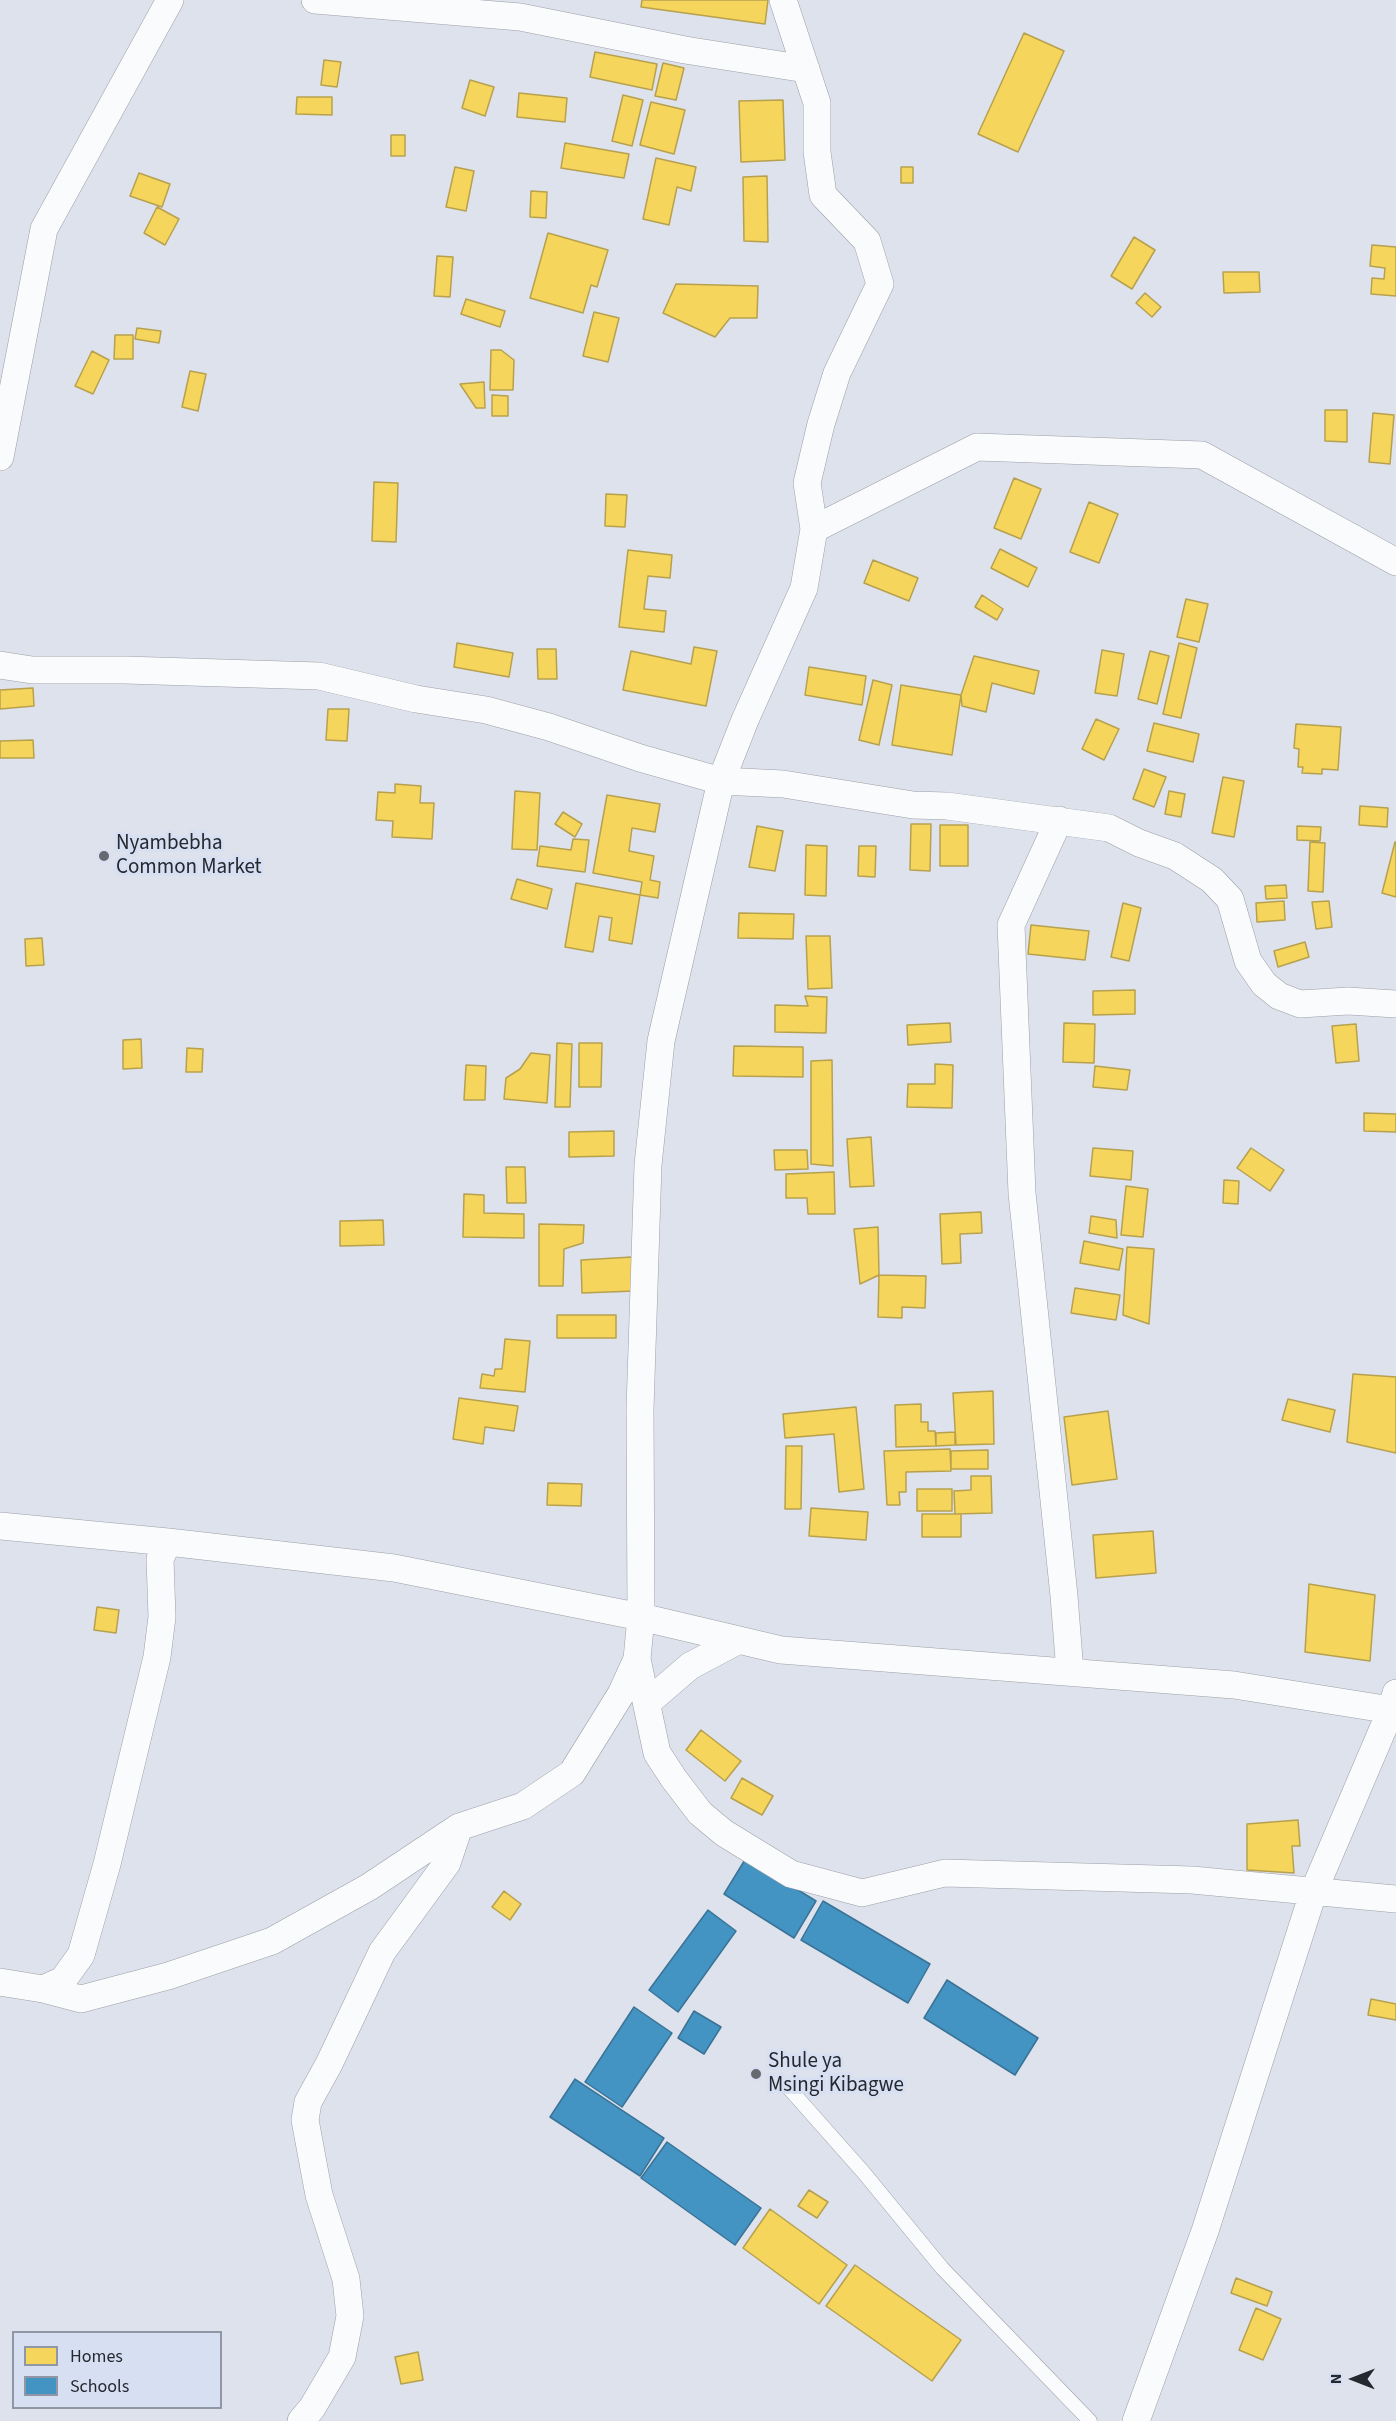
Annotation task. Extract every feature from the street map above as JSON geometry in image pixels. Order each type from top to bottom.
[{"type":"street","points":[[0,457],[44,229],[170,0]]},
{"type":"street","points":[[315,0],[520,17],[686,50],[806,69]]},
{"type":"street","points":[[783,0],[817,104],[817,152],[823,195],[867,241],[880,284],[837,373],[821,424],[807,483],[814,529],[804,588],[745,720],[721,781],[661,1041],[648,1165],[640,1409],[641,1617],[637,1659],[657,1753],[700,1813],[734,1839],[790,1874],[861,1893],[945,1873],[1192,1880],[1396,1899]]},
{"type":"street","points":[[814,529],[977,447],[1202,455],[1396,562]]},
{"type":"street","points":[[0,664],[32,670],[125,670],[319,676],[416,699],[486,710],[549,727],[640,758],[721,781],[783,784],[913,805],[947,806],[1109,828],[1139,843],[1175,855],[1212,880],[1230,899],[1248,961],[1264,984],[1279,996],[1300,1004],[1348,1001],[1396,1004]]},
{"type":"street","points":[[1059,820],[1011,925],[1022,1192],[1070,1672]]},
{"type":"street","points":[[0,1526],[168,1542],[394,1568],[641,1617],[781,1650],[1234,1684],[1393,1701],[1313,1893],[1205,2231],[1136,2421]]},
{"type":"street","points":[[43,1989],[63,1980],[81,1955],[107,1864],[157,1657],[162,1617],[160,1559],[168,1542]]},
{"type":"street","points":[[646,1702],[690,1666],[739,1640]]},
{"type":"street","points":[[0,1982],[43,1989],[81,1999],[168,1976],[272,1941],[369,1887],[459,1827],[522,1806],[572,1773],[621,1694],[637,1659]]},
{"type":"street","points":[[301,2421],[312,2408],[342,2357],[350,2316],[346,2280],[319,2194],[305,2120],[308,2102],[329,2064],[382,1953],[447,1863],[459,1827]]},
{"type":"lane","points":[[787,2086],[942,2268],[1090,2421]]},
{"type":"building: Homes","points":[[642,0],[768,0],[765,24],[641,7]]},
{"type":"building: Homes","points":[[1024,33],[1064,51],[1018,152],[978,134]]},
{"type":"building: Homes","points":[[595,52],[657,64],[652,90],[590,77]]},
{"type":"building: Homes","points":[[324,60],[341,62],[337,87],[321,85]]},
{"type":"building: Homes","points":[[663,63],[684,68],[676,100],[655,96]]},
{"type":"building: Homes","points":[[470,80],[494,87],[485,116],[462,108]]},
{"type":"building: Homes","points":[[519,93],[567,98],[565,122],[517,117]]},
{"type":"building: Homes","points":[[623,95],[643,100],[632,146],[612,141]]},
{"type":"building: Homes","points":[[297,97],[332,97],[332,115],[296,114]]},
{"type":"building: Homes","points":[[783,100],[785,160],[741,162],[739,101]]},
{"type":"building: Homes","points":[[651,102],[685,110],[674,154],[640,145]]},
{"type":"building: Homes","points":[[391,135],[405,135],[405,156],[391,156]]},
{"type":"building: Homes","points":[[565,143],[629,154],[624,178],[561,168]]},
{"type":"building: Homes","points":[[656,158],[696,167],[691,191],[677,187],[669,225],[643,219]]},
{"type":"building: Homes","points":[[455,167],[474,171],[466,211],[446,207]]},
{"type":"building: Homes","points":[[901,167],[913,167],[913,183],[901,183]]},
{"type":"building: Homes","points":[[139,173],[170,184],[162,207],[130,196]]},
{"type":"building: Homes","points":[[767,176],[768,242],[744,241],[743,177]]},
{"type":"building: Homes","points":[[531,191],[547,192],[546,218],[530,217]]},
{"type":"building: Homes","points":[[157,207],[179,219],[165,245],[144,233]]},
{"type":"building: Homes","points":[[548,233],[608,250],[597,287],[591,285],[583,313],[530,298]]},
{"type":"building: Homes","points":[[1134,237],[1155,250],[1132,289],[1111,276]]},
{"type":"building: Homes","points":[[1372,245],[1396,247],[1396,296],[1371,294],[1372,278],[1384,279],[1385,268],[1370,266]]},
{"type":"building: Homes","points":[[437,256],[453,257],[450,297],[434,296]]},
{"type":"building: Homes","points":[[1223,272],[1259,272],[1260,292],[1224,293]]},
{"type":"building: Homes","points":[[676,284],[758,286],[757,318],[730,318],[715,337],[663,313]]},
{"type":"building: Homes","points":[[1145,293],[1161,307],[1152,317],[1136,303]]},
{"type":"building: Homes","points":[[466,299],[505,311],[500,327],[461,314]]},
{"type":"building: Homes","points":[[594,312],[619,318],[608,362],[583,356]]},
{"type":"building: Homes","points":[[137,328],[161,331],[159,343],[135,339]]},
{"type":"building: Homes","points":[[115,335],[133,335],[133,359],[114,359]]},
{"type":"building: Homes","points":[[491,350],[501,350],[514,360],[513,390],[490,390]]},
{"type":"building: Homes","points":[[92,351],[109,360],[93,394],[75,386]]},
{"type":"building: Homes","points":[[190,371],[206,374],[198,411],[182,407]]},
{"type":"building: Homes","points":[[484,382],[485,408],[476,408],[460,384]]},
{"type":"building: Homes","points":[[492,395],[508,396],[508,416],[492,416]]},
{"type":"building: Homes","points":[[1325,410],[1347,410],[1347,442],[1325,441]]},
{"type":"building: Homes","points":[[1373,413],[1394,415],[1390,464],[1369,462]]},
{"type":"building: Homes","points":[[1014,478],[1041,489],[1021,539],[994,528]]},
{"type":"building: Homes","points":[[374,482],[398,483],[396,542],[372,541]]},
{"type":"building: Homes","points":[[606,494],[627,495],[625,527],[605,526]]},
{"type":"building: Homes","points":[[1089,502],[1118,514],[1099,563],[1070,552]]},
{"type":"building: Homes","points":[[1000,549],[1037,568],[1028,587],[991,568]]},
{"type":"building: Homes","points":[[628,550],[672,555],[670,578],[648,576],[644,609],[666,611],[664,632],[619,627]]},
{"type":"building: Homes","points":[[873,560],[918,578],[909,601],[864,583]]},
{"type":"building: Homes","points":[[982,595],[1003,609],[997,620],[975,607]]},
{"type":"building: Homes","points":[[1186,599],[1208,604],[1199,642],[1177,637]]},
{"type":"building: Homes","points":[[457,643],[513,653],[509,677],[454,667]]},
{"type":"building: Homes","points":[[1179,643],[1197,648],[1181,718],[1163,714]]},
{"type":"building: Homes","points":[[694,647],[717,651],[706,706],[623,690],[631,651],[691,664]]},
{"type":"building: Homes","points":[[537,649],[556,649],[557,679],[538,679]]},
{"type":"building: Homes","points":[[1102,650],[1124,654],[1117,696],[1095,693]]},
{"type":"building: Homes","points":[[1150,651],[1169,656],[1157,704],[1138,699]]},
{"type":"building: Homes","points":[[974,656],[1039,671],[1034,694],[992,683],[986,712],[962,706],[961,695]]},
{"type":"building: Homes","points":[[809,667],[866,676],[862,705],[805,695]]},
{"type":"building: Homes","points":[[873,680],[892,685],[879,745],[859,740]]},
{"type":"building: Homes","points":[[901,685],[961,695],[952,755],[892,745]]},
{"type":"building: Homes","points":[[33,688],[34,706],[0,709],[0,690]]},
{"type":"building: Homes","points":[[328,709],[349,709],[347,741],[326,740]]},
{"type":"building: Homes","points":[[1096,719],[1119,729],[1104,760],[1082,749]]},
{"type":"building: Homes","points":[[1154,723],[1199,734],[1193,762],[1147,751]]},
{"type":"building: Homes","points":[[1296,724],[1341,727],[1338,770],[1322,769],[1322,774],[1302,773],[1303,767],[1298,767],[1299,749],[1294,748]]},
{"type":"building: Homes","points":[[33,740],[34,758],[0,758],[0,741]]},
{"type":"building: Homes","points":[[1144,769],[1166,777],[1154,807],[1133,799]]},
{"type":"building: Homes","points":[[1223,777],[1244,781],[1234,837],[1212,833]]},
{"type":"building: Homes","points":[[395,784],[421,786],[420,803],[434,803],[432,839],[392,837],[393,821],[376,820],[378,792],[395,793]]},
{"type":"building: Homes","points":[[515,791],[540,793],[537,850],[512,849]]},
{"type":"building: Homes","points":[[1169,791],[1185,794],[1181,817],[1165,814]]},
{"type":"building: Homes","points":[[607,795],[660,804],[655,832],[632,828],[629,851],[654,856],[650,880],[660,882],[658,898],[640,895],[642,882],[593,873]]},
{"type":"building: Homes","points":[[1360,806],[1388,808],[1387,827],[1359,825]]},
{"type":"building: Homes","points":[[563,812],[582,824],[575,837],[555,824]]},
{"type":"building: Homes","points":[[911,824],[931,824],[930,871],[910,870]]},
{"type":"building: Homes","points":[[940,825],[968,825],[968,866],[940,866]]},
{"type":"building: Homes","points":[[757,826],[783,831],[775,871],[749,867]]},
{"type":"building: Homes","points":[[1297,826],[1321,827],[1320,841],[1297,840]]},
{"type":"building: Homes","points":[[573,839],[589,840],[585,872],[537,866],[540,846],[571,850]]},
{"type":"building: Homes","points":[[1310,842],[1325,843],[1323,892],[1308,891]]},
{"type":"building: Homes","points":[[1396,842],[1396,897],[1382,893]]},
{"type":"building: Homes","points":[[806,845],[827,846],[826,896],[805,895]]},
{"type":"building: Homes","points":[[859,846],[876,846],[875,877],[858,876]]},
{"type":"building: Homes","points":[[517,879],[552,889],[547,909],[511,899]]},
{"type":"building: Homes","points":[[576,883],[640,895],[632,944],[609,940],[612,918],[599,916],[593,952],[565,947]]},
{"type":"building: Homes","points":[[1286,885],[1287,898],[1266,899],[1265,886]]},
{"type":"building: Homes","points":[[1284,901],[1285,920],[1257,922],[1256,903]]},
{"type":"building: Homes","points":[[1329,901],[1332,927],[1316,929],[1312,902]]},
{"type":"building: Homes","points":[[1123,903],[1141,908],[1129,961],[1111,957]]},
{"type":"building: Homes","points":[[739,913],[794,914],[793,939],[738,938]]},
{"type":"building: Homes","points":[[1031,925],[1089,931],[1085,960],[1028,954]]},
{"type":"building: Homes","points":[[806,936],[830,936],[832,988],[808,989]]},
{"type":"building: Homes","points":[[42,938],[44,965],[26,966],[25,939]]},
{"type":"building: Homes","points":[[1305,942],[1309,957],[1278,967],[1274,951]]},
{"type":"building: Homes","points":[[1135,990],[1135,1014],[1093,1015],[1093,991]]},
{"type":"building: Homes","points":[[805,996],[827,997],[826,1033],[775,1032],[775,1005],[808,1006]]},
{"type":"building: Homes","points":[[950,1023],[951,1042],[908,1045],[907,1025]]},
{"type":"building: Homes","points":[[1064,1023],[1095,1024],[1094,1063],[1063,1062]]},
{"type":"building: Homes","points":[[1356,1024],[1359,1061],[1336,1063],[1332,1026]]},
{"type":"building: Homes","points":[[141,1039],[142,1068],[123,1069],[123,1040]]},
{"type":"building: Homes","points":[[557,1043],[572,1044],[570,1107],[555,1107]]},
{"type":"building: Homes","points":[[579,1043],[602,1043],[601,1087],[579,1087]]},
{"type":"building: Homes","points":[[734,1046],[803,1047],[803,1077],[733,1076]]},
{"type":"building: Homes","points":[[187,1048],[203,1049],[202,1072],[186,1072]]},
{"type":"building: Homes","points":[[531,1053],[550,1055],[547,1103],[504,1099],[506,1078],[520,1069]]},
{"type":"building: Homes","points":[[832,1060],[833,1166],[811,1164],[811,1061]]},
{"type":"building: Homes","points":[[935,1064],[953,1065],[952,1108],[907,1107],[908,1084],[935,1084]]},
{"type":"building: Homes","points":[[466,1065],[486,1066],[485,1100],[464,1100]]},
{"type":"building: Homes","points":[[1095,1066],[1130,1070],[1127,1090],[1093,1087]]},
{"type":"building: Homes","points":[[1364,1113],[1396,1114],[1396,1132],[1364,1131]]},
{"type":"building: Homes","points":[[614,1131],[614,1156],[569,1157],[569,1132]]},
{"type":"building: Homes","points":[[871,1137],[874,1186],[850,1187],[847,1139]]},
{"type":"building: Homes","points":[[1093,1148],[1133,1151],[1131,1180],[1090,1176]]},
{"type":"building: Homes","points":[[1251,1148],[1284,1170],[1270,1191],[1237,1168]]},
{"type":"building: Homes","points":[[774,1150],[807,1150],[808,1169],[775,1170]]},
{"type":"building: Homes","points":[[506,1167],[525,1167],[526,1203],[507,1203]]},
{"type":"building: Homes","points":[[834,1172],[835,1214],[808,1214],[807,1198],[786,1198],[786,1174]]},
{"type":"building: Homes","points":[[1224,1180],[1239,1181],[1238,1204],[1223,1203]]},
{"type":"building: Homes","points":[[1126,1186],[1148,1189],[1143,1237],[1121,1235]]},
{"type":"building: Homes","points":[[464,1194],[484,1195],[484,1213],[524,1214],[524,1238],[463,1237]]},
{"type":"building: Homes","points":[[981,1212],[982,1233],[960,1234],[961,1263],[942,1264],[940,1214]]},
{"type":"building: Homes","points":[[1091,1216],[1116,1220],[1117,1238],[1089,1233]]},
{"type":"building: Homes","points":[[383,1220],[384,1245],[340,1246],[340,1221]]},
{"type":"building: Homes","points":[[539,1224],[584,1225],[583,1243],[564,1249],[563,1286],[539,1286]]},
{"type":"building: Homes","points":[[878,1227],[879,1275],[860,1284],[854,1229]]},
{"type":"building: Homes","points":[[1084,1241],[1123,1249],[1119,1270],[1080,1263]]},
{"type":"building: Homes","points":[[1127,1247],[1154,1249],[1149,1324],[1123,1315]]},
{"type":"building: Homes","points":[[632,1257],[634,1291],[582,1293],[581,1260]]},
{"type":"building: Homes","points":[[879,1275],[926,1276],[925,1308],[902,1307],[902,1318],[878,1317]]},
{"type":"building: Homes","points":[[1075,1288],[1120,1295],[1116,1320],[1071,1313]]},
{"type":"building: Homes","points":[[557,1315],[616,1315],[616,1338],[557,1338]]},
{"type":"building: Homes","points":[[505,1339],[530,1341],[525,1392],[480,1388],[482,1374],[494,1376],[495,1369],[502,1369]]},
{"type":"building: Homes","points":[[1353,1374],[1396,1377],[1396,1453],[1347,1442]]},
{"type":"building: Homes","points":[[993,1391],[994,1444],[956,1445],[953,1393]]},
{"type":"building: Homes","points":[[459,1398],[518,1406],[514,1431],[485,1427],[483,1444],[453,1439]]},
{"type":"building: Homes","points":[[1288,1399],[1335,1410],[1330,1432],[1282,1420]]},
{"type":"building: Homes","points":[[921,1404],[921,1422],[928,1422],[928,1431],[935,1431],[936,1446],[896,1447],[895,1405]]},
{"type":"building: Homes","points":[[856,1407],[864,1489],[839,1492],[834,1434],[785,1438],[783,1414]]},
{"type":"building: Homes","points":[[1108,1411],[1117,1479],[1072,1485],[1064,1417]]},
{"type":"building: Homes","points":[[955,1432],[955,1445],[936,1446],[936,1433]]},
{"type":"building: Homes","points":[[786,1446],[802,1446],[801,1509],[785,1509]]},
{"type":"building: Homes","points":[[950,1449],[951,1471],[906,1472],[906,1492],[899,1492],[900,1505],[887,1505],[884,1451]]},
{"type":"building: Homes","points":[[988,1450],[988,1469],[951,1469],[951,1451]]},
{"type":"building: Homes","points":[[971,1476],[991,1476],[992,1513],[955,1514],[954,1491],[971,1490]]},
{"type":"building: Homes","points":[[548,1483],[582,1484],[581,1506],[547,1505]]},
{"type":"building: Homes","points":[[917,1489],[952,1489],[952,1511],[917,1511]]},
{"type":"building: Homes","points":[[811,1508],[868,1512],[866,1540],[809,1536]]},
{"type":"building: Homes","points":[[922,1514],[961,1514],[961,1537],[922,1537]]},
{"type":"building: Homes","points":[[1153,1531],[1156,1573],[1096,1578],[1093,1535]]},
{"type":"building: Homes","points":[[1309,1584],[1375,1595],[1370,1661],[1305,1652]]},
{"type":"building: Homes","points":[[97,1607],[119,1610],[116,1633],[94,1630]]},
{"type":"building: Homes","points":[[701,1730],[741,1761],[725,1781],[686,1750]]},
{"type":"building: Homes","points":[[742,1778],[773,1796],[762,1815],[731,1798]]},
{"type":"building: Homes","points":[[1298,1820],[1300,1846],[1292,1846],[1294,1873],[1247,1870],[1247,1824]]},
{"type":"building: Homes","points":[[504,1891],[521,1904],[510,1920],[492,1907]]},
{"type":"building: Homes","points":[[1371,1999],[1396,2004],[1396,2020],[1368,2015]]},
{"type":"building: Homes","points":[[809,2190],[828,2202],[817,2218],[798,2206]]},
{"type":"building: Homes","points":[[770,2209],[847,2265],[819,2304],[743,2248]]},
{"type":"building: Homes","points":[[855,2265],[961,2340],[932,2381],[826,2306]]},
{"type":"building: Homes","points":[[1236,2278],[1272,2292],[1267,2306],[1231,2293]]},
{"type":"building: Homes","points":[[1256,2308],[1281,2319],[1263,2360],[1239,2350]]},
{"type":"building: Homes","points":[[418,2352],[423,2380],[401,2384],[395,2357]]},
{"type":"building: Schools","points":[[746,1858],[816,1901],[794,1938],[724,1894]]},
{"type":"building: Schools","points":[[823,1901],[930,1964],[908,2003],[801,1940]]},
{"type":"building: Schools","points":[[708,1910],[736,1931],[678,2012],[649,1990]]},
{"type":"building: Schools","points":[[947,1980],[1038,2038],[1015,2075],[924,2018]]},
{"type":"building: Schools","points":[[634,2007],[672,2033],[622,2107],[585,2082]]},
{"type":"building: Schools","points":[[694,2011],[721,2027],[704,2054],[678,2038]]},
{"type":"building: Schools","points":[[575,2079],[664,2138],[640,2176],[550,2117]]},
{"type":"building: Schools","points":[[667,2142],[761,2208],[735,2245],[641,2178]]},
{"type":"place","name":"Nyambebha Common Market","points":[[104,856]]},
{"type":"place","name":"Shule ya Msingi Kibagwe","points":[[756,2074]]}]
